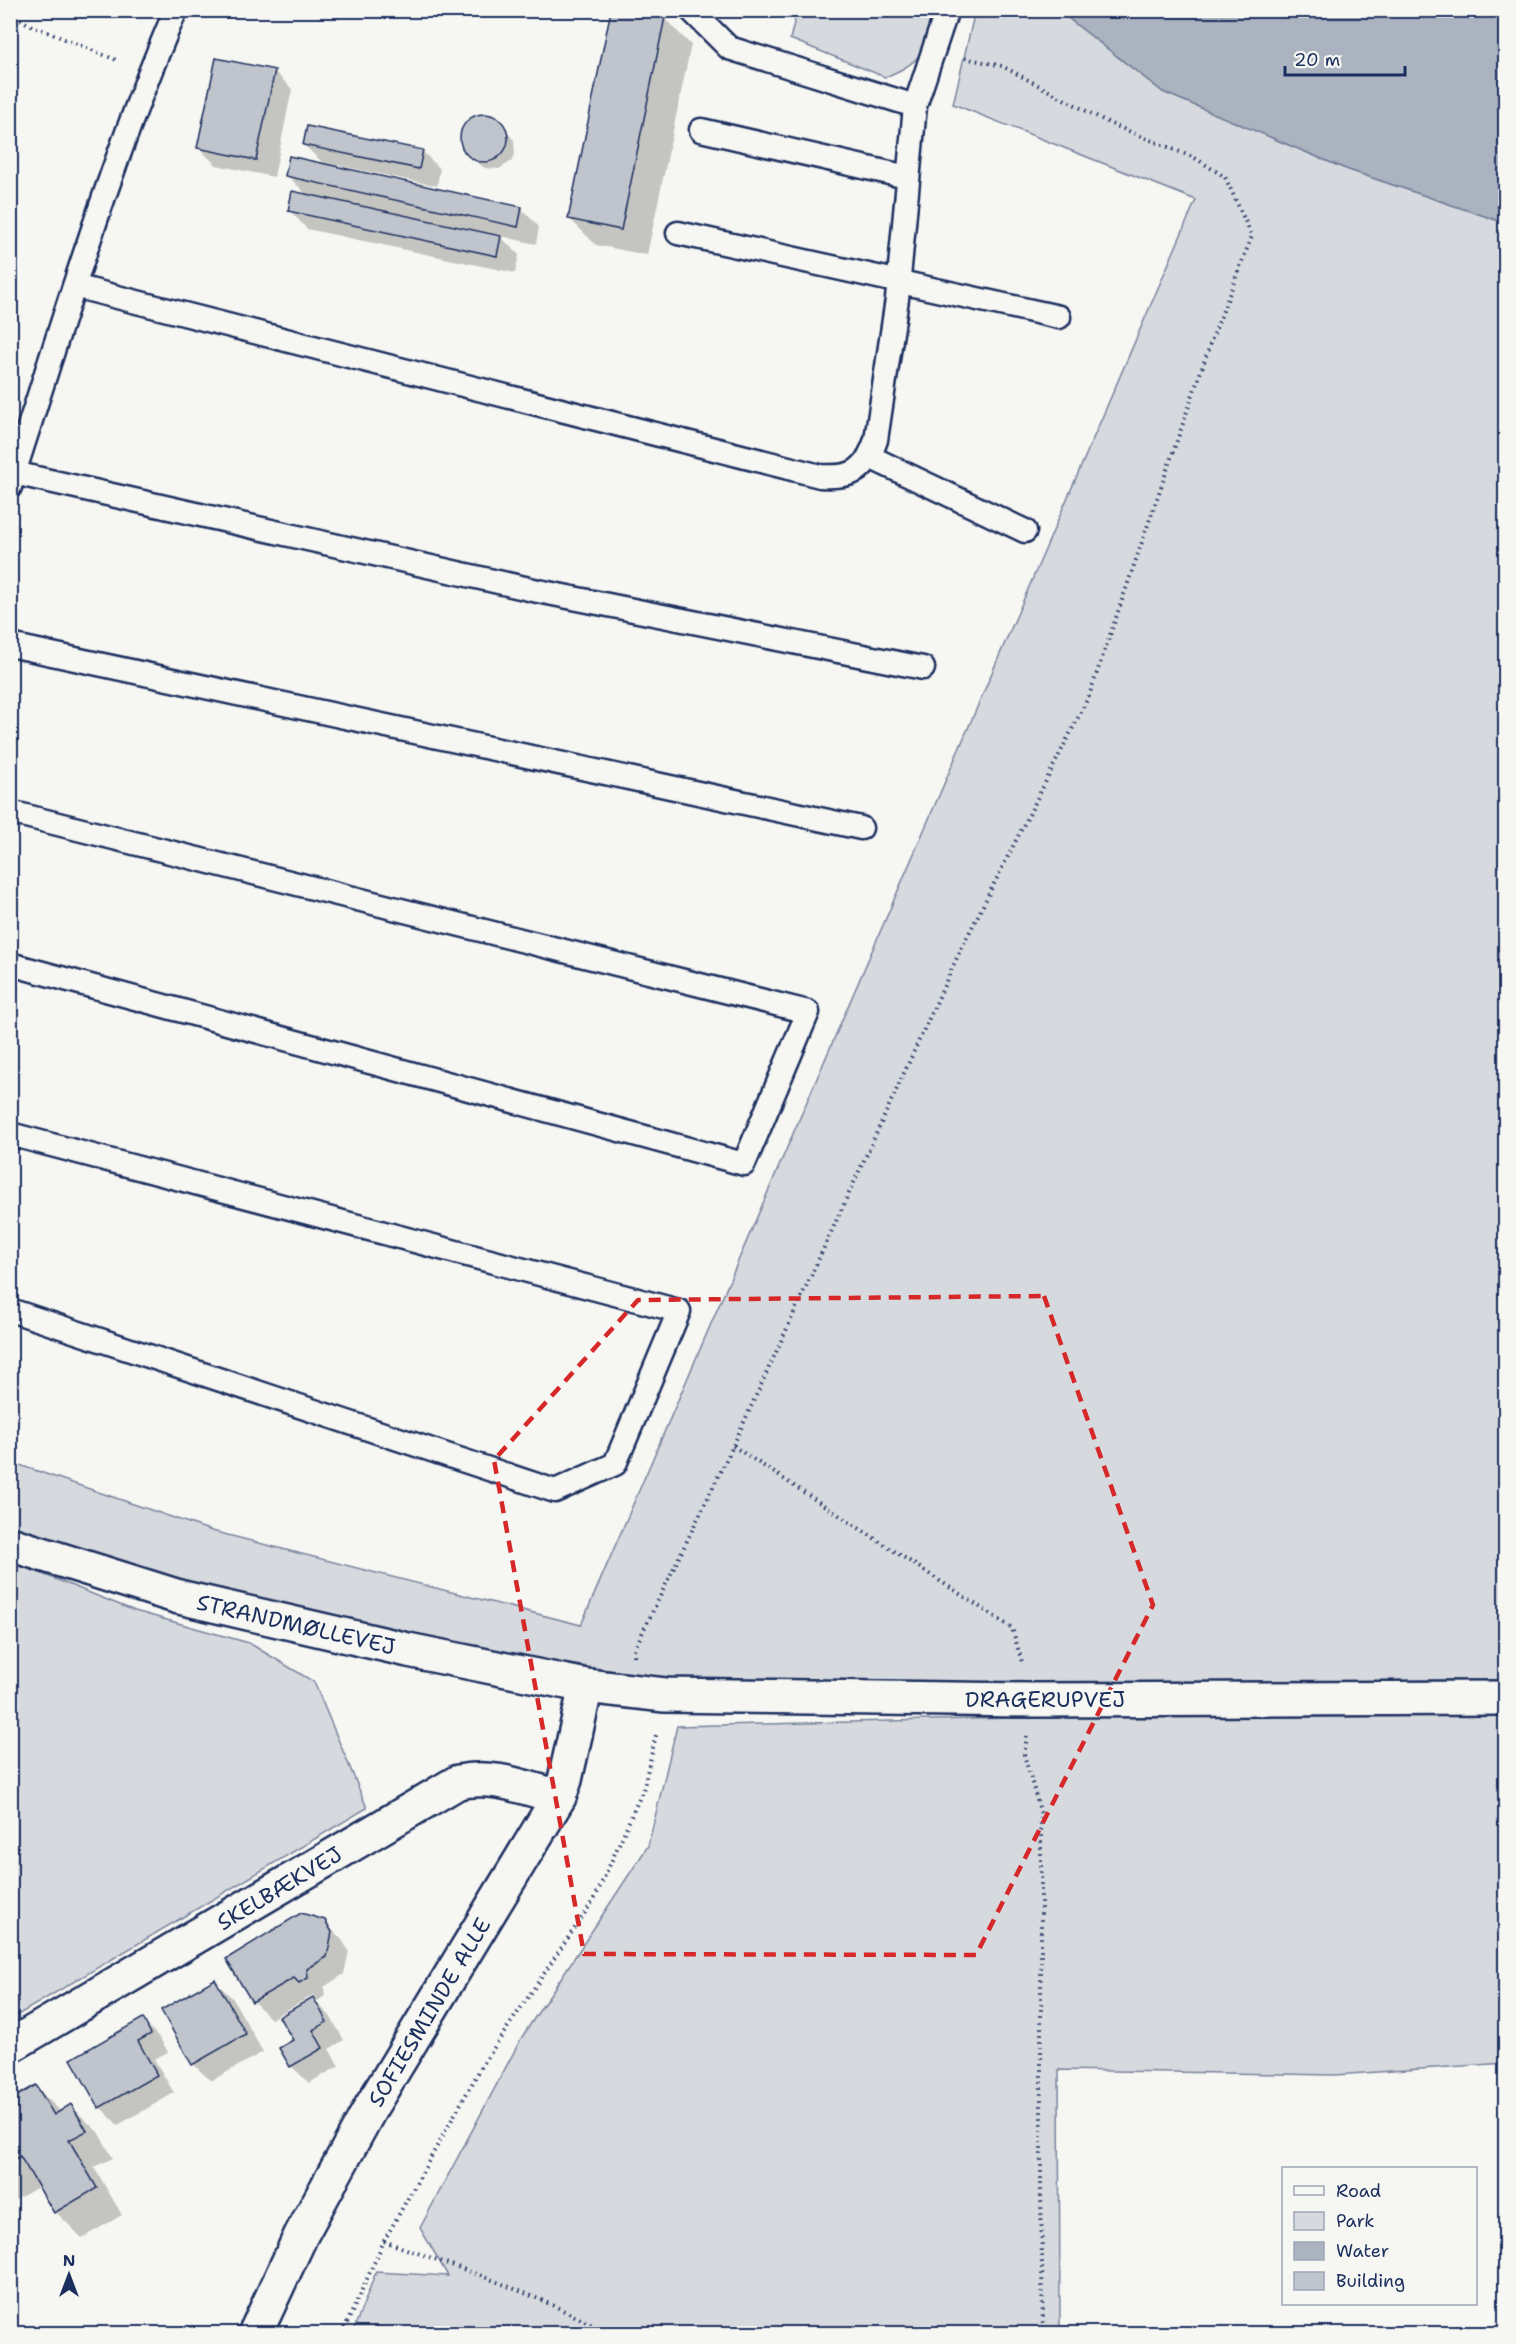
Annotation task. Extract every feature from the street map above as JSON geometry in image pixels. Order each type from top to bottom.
[{"type":"street","name":"STRANDMØLLEVEJ","points":[[10,1544],[179,1597],[408,1650],[586,1686]]},
{"type":"street","name":"DRAGERUPVEJ","points":[[586,1686],[649,1693],[1033,1700],[1506,1698]]},
{"type":"street","name":"SOFIESMINDE ALLE","points":[[255,2334],[301,2235],[371,2107],[559,1797],[565,1780],[586,1686]]},
{"type":"street","name":"SKELBÆKVEJ","points":[[10,2046],[458,1782],[475,1778],[494,1780],[559,1797]]},
{"type":"lane","points":[[176,10],[148,73],[74,286],[12,480],[538,591],[923,668]]},
{"type":"lane","points":[[691,10],[729,48],[915,106]]},
{"type":"lane","points":[[74,286],[820,476],[852,474],[870,457],[876,440],[899,281],[915,106],[947,10]]},
{"type":"lane","points":[[701,130],[907,177]]},
{"type":"lane","points":[[678,233],[1059,317]]},
{"type":"lane","points":[[870,457],[1025,531]]},
{"type":"lane","points":[[10,645],[861,828]]},
{"type":"lane","points":[[10,812],[808,1012],[744,1164],[10,964]]},
{"type":"lane","points":[[10,1134],[679,1311],[615,1464],[555,1491],[10,1310]]},
{"type":"path","points":[[10,13],[30,25],[148,73]]},
{"type":"path","points":[[342,2334],[384,2241],[483,2064],[595,1898],[644,1790],[649,1693],[634,1650],[733,1446],[960,951],[1089,696],[1212,339],[1252,236],[1225,177],[1195,158],[1111,124],[1002,66],[963,58]]},
{"type":"path","points":[[733,1446],[1012,1628],[1033,1700],[1024,1755],[1041,1814],[1043,2334]]},
{"type":"path","points":[[384,2241],[481,2276],[587,2321],[608,2334]]},
{"type":"highlighted area","points":[[1044,1296],[1153,1605],[976,1955],[584,1954],[494,1460],[638,1300]]},
{"type":"green space","points":[[797,11],[936,11],[926,45],[916,60],[885,77],[790,39]]},
{"type":"green space","points":[[975,11],[1059,11],[1163,92],[1346,169],[1505,223],[1505,1680],[867,1684],[660,1678],[537,1659],[209,1590],[11,1527],[11,1462],[212,1531],[581,1625],[1196,200],[953,104]]},
{"type":"green space","points":[[10,1561],[135,1611],[249,1643],[314,1682],[367,1808],[11,2019]]},
{"type":"green space","points":[[1505,1714],[1505,2063],[1335,2075],[1059,2070],[1060,2333],[352,2334],[376,2272],[448,2276],[420,2228],[522,2037],[648,1846],[677,1726],[1105,1716]]},
{"type":"water","points":[[1059,11],[1505,11],[1505,223],[1346,169],[1163,92]]},
{"type":"building","points":[[611,10],[633,10],[665,17],[621,230],[568,219]]},
{"type":"building","points":[[216,58],[275,70],[256,160],[197,148]]},
{"type":"building","points":[[484,114],[501,121],[508,138],[501,155],[484,162],[467,155],[460,138],[467,121]]},
{"type":"building","points":[[307,126],[423,150],[419,169],[303,145]]},
{"type":"building","points":[[289,156],[522,207],[518,227],[285,176]]},
{"type":"building","points":[[292,191],[501,236],[497,256],[288,211]]},
{"type":"building","points":[[301,1913],[325,1920],[332,1932],[327,1957],[307,1969],[308,1978],[299,1983],[294,1978],[252,2002],[226,1959]]},
{"type":"building","points":[[215,1979],[246,2034],[192,2065],[161,2010]]},
{"type":"building","points":[[313,1997],[327,2022],[313,2030],[323,2048],[290,2067],[279,2048],[293,2040],[279,2017]]},
{"type":"building","points":[[143,2018],[151,2034],[138,2041],[157,2075],[99,2108],[71,2059]]},
{"type":"building","points":[[36,2085],[54,2115],[71,2104],[87,2131],[69,2140],[97,2188],[54,2213],[20,2156],[10,2162],[10,2100]]}]
